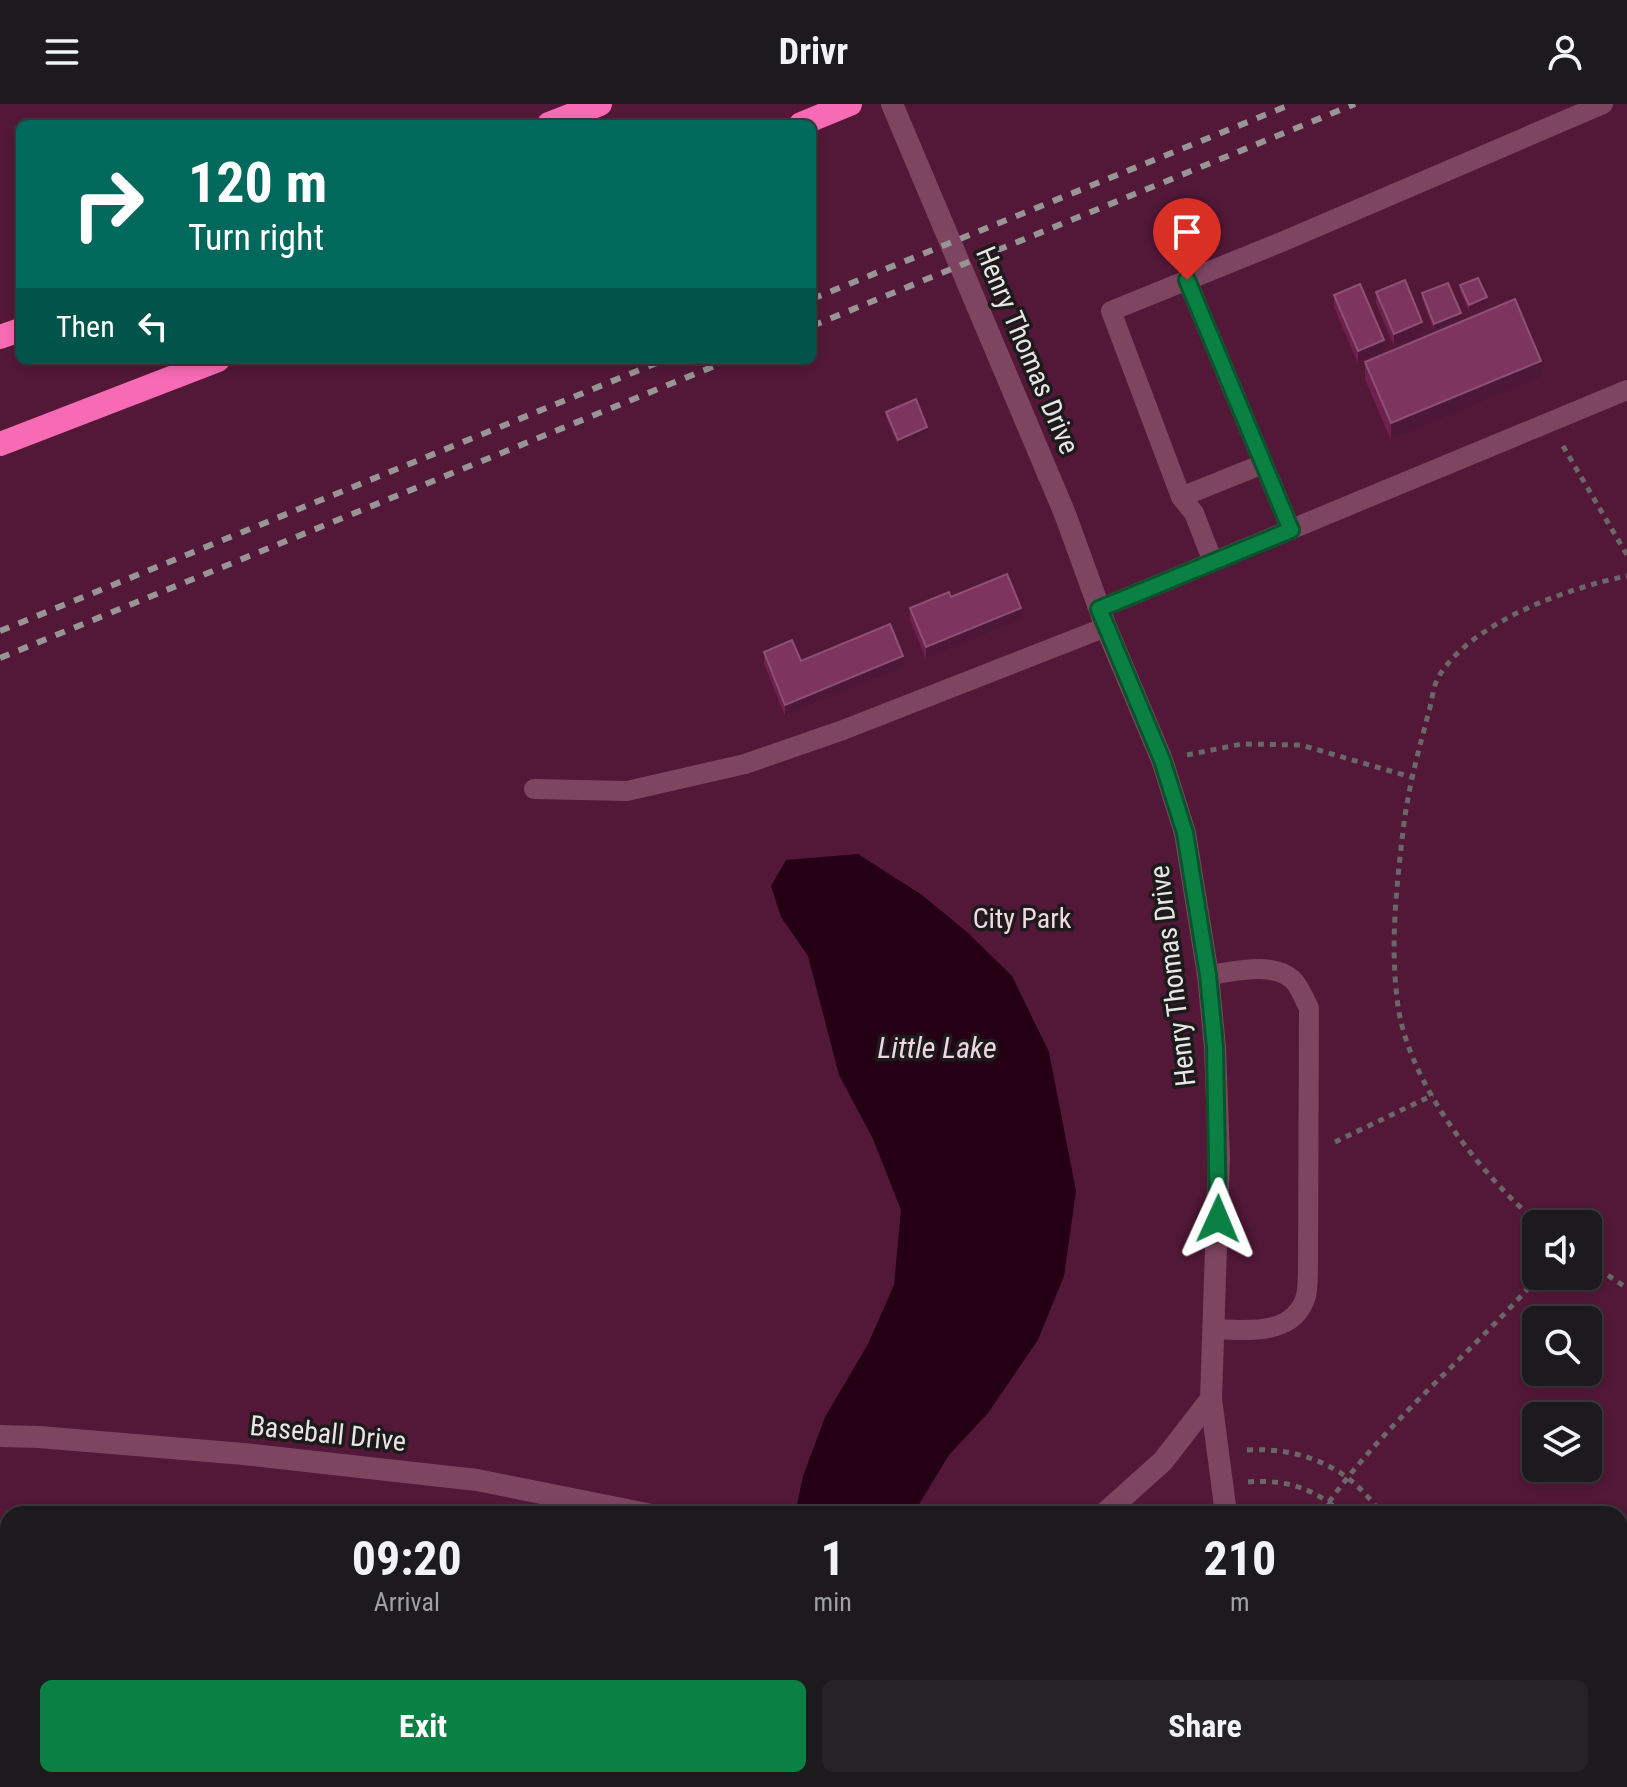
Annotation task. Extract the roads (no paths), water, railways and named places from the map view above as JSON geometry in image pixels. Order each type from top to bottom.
[{"type":"highway","points":[[559,120],[600,104]]},
{"type":"highway","points":[[811,120],[850,104]]},
{"type":"highway","points":[[0,444],[208,364]]},
{"type":"street","name":"Henry Thomas Drive","points":[[892,104],[1065,514],[1102,618],[1162,760],[1185,833],[1208,975],[1215,1047],[1219,1157],[1211,1399],[1225,1506]]},
{"type":"street","points":[[1113,1506],[1163,1461],[1211,1399]]},
{"type":"street","name":"Baseball Drive","points":[[0,1436],[244,1454],[477,1480],[607,1506]]},
{"type":"lane","points":[[1213,562],[1194,513],[1181,497],[1111,311],[1603,104]]},
{"type":"lane","points":[[1187,280],[1291,530]]},
{"type":"lane","points":[[534,789],[627,791],[745,764],[843,730],[1102,618],[1213,562],[1627,390]]},
{"type":"lane","points":[[1181,497],[1263,464]]},
{"type":"lane","points":[[1208,975],[1258,969],[1282,973],[1294,981],[1309,1008],[1306,1298],[1290,1321],[1262,1331],[1213,1329]]},
{"type":"water","name":"Little Lake","points":[[858,854],[922,895],[967,932],[1012,976],[1049,1052],[1076,1191],[1064,1276],[1038,1340],[988,1413],[949,1455],[918,1506],[797,1506],[803,1476],[825,1417],[868,1344],[894,1285],[901,1210],[873,1139],[839,1075],[808,956],[781,917],[771,886],[786,860]]},
{"type":"railway","points":[[816,297],[1292,104]]},
{"type":"railway","points":[[816,324],[1355,104]]},
{"type":"railway","points":[[0,631],[654,364]]},
{"type":"railway","points":[[0,658],[719,364]]},
{"type":"park label","name":"City Park","points":[[1022,918]]}]
